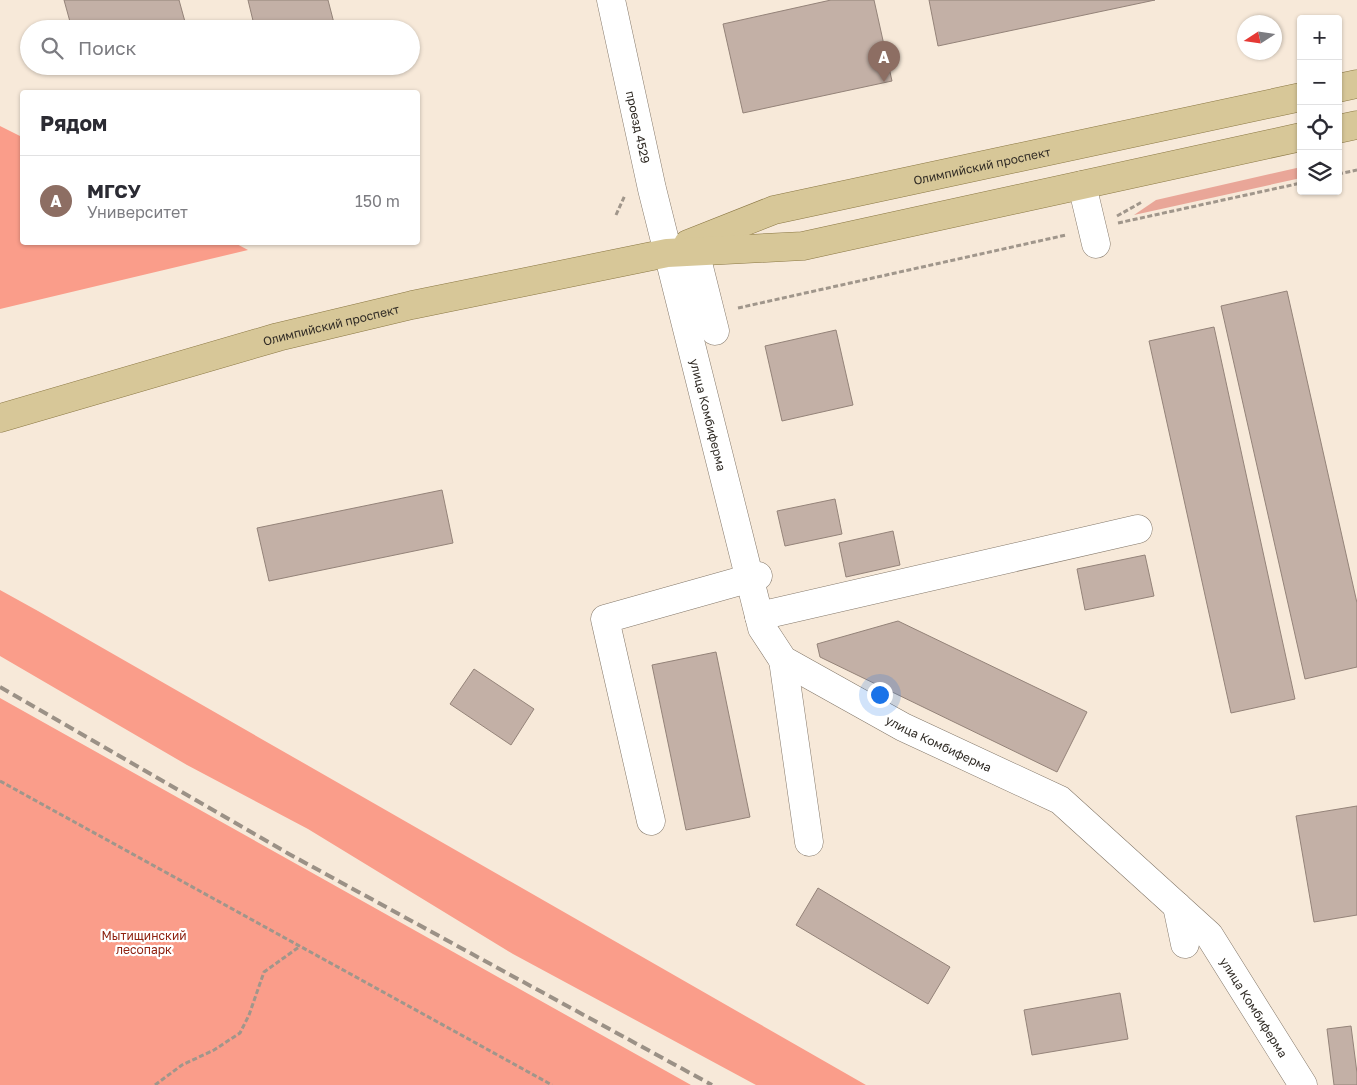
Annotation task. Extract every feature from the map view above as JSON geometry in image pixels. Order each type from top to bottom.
[{"type":"main road","points":[[1342,87],[1357,84]]},
{"type":"main road","name":"Олимпийский проспект","points":[[667,253],[774,210],[1297,98]]},
{"type":"main road","points":[[1342,128],[1357,125]]},
{"type":"main road","name":"Олимпийский проспект","points":[[0,418],[278,337],[412,305],[667,253],[803,246],[1297,138]]},
{"type":"street","name":"проезд 4529","points":[[611,0],[667,253]]},
{"type":"street","points":[[1082,185],[1094,236]]},
{"type":"street","points":[[695,252],[713,323]]},
{"type":"street","name":"улица Комбиферма","points":[[667,253],[754,577],[762,628],[783,660],[904,727],[1060,800],[1209,935],[1303,1085]]},
{"type":"street","points":[[759,616],[1138,530]]},
{"type":"street","points":[[651,821],[605,619],[754,577]]},
{"type":"street","points":[[783,660],[810,842]]},
{"type":"street","points":[[1177,906],[1185,944]]},
{"type":"path","points":[[1342,173],[1357,170]]},
{"type":"path","points":[[713,323],[1094,236],[1297,184]]},
{"type":"path","points":[[616,215],[625,195]]},
{"type":"path","points":[[0,781],[552,1085]]},
{"type":"path","points":[[155,1085],[182,1064],[214,1050],[240,1033],[250,1015],[264,972],[300,946]]},
{"type":"shaded area","points":[[1297,168],[1297,179],[1134,215],[1156,200]]},
{"type":"green space","points":[[0,126],[20,136],[20,245],[239,245],[248,250],[0,309]]},
{"type":"green space","points":[[0,590],[866,1085],[756,1085],[513,954],[308,829],[187,765],[0,656]]},
{"type":"green space","name":"Мытищинский лесопарк","points":[[0,698],[691,1085],[0,1085]]},
{"type":"building","points":[[64,0],[179,0],[185,20],[70,20]]},
{"type":"building","points":[[248,0],[328,0],[333,20],[253,20]]},
{"type":"building","points":[[831,0],[874,0],[892,81],[743,113],[723,24]]},
{"type":"building","points":[[929,0],[1155,0],[938,46]]},
{"type":"building","points":[[1287,291],[1357,603],[1357,667],[1305,679],[1221,306]]},
{"type":"building","points":[[1214,327],[1295,699],[1231,713],[1149,341]]},
{"type":"building","points":[[836,330],[853,405],[782,421],[765,346]]},
{"type":"building","points":[[442,490],[453,543],[269,581],[257,528]]},
{"type":"building","points":[[835,499],[842,534],[785,546],[777,511]]},
{"type":"building","points":[[893,531],[900,565],[846,577],[839,543]]},
{"type":"building","points":[[1145,555],[1154,596],[1085,610],[1077,569]]},
{"type":"building","points":[[898,621],[1087,712],[1057,772],[820,657],[817,644]]},
{"type":"building","points":[[716,652],[750,817],[686,830],[652,665]]},
{"type":"building","points":[[474,669],[534,709],[511,745],[450,704]]},
{"type":"building","points":[[1357,806],[1357,915],[1314,922],[1296,816]]},
{"type":"building","points":[[818,888],[950,967],[928,1004],[796,925]]},
{"type":"building","points":[[1120,993],[1128,1039],[1032,1055],[1024,1010]]},
{"type":"building","points":[[1351,1026],[1357,1085],[1334,1085],[1327,1029]]},
{"type":"railway","points":[[0,687],[289,854],[712,1085]]},
{"type":"place","name":"МГСУ","points":[[884,82]]}]
